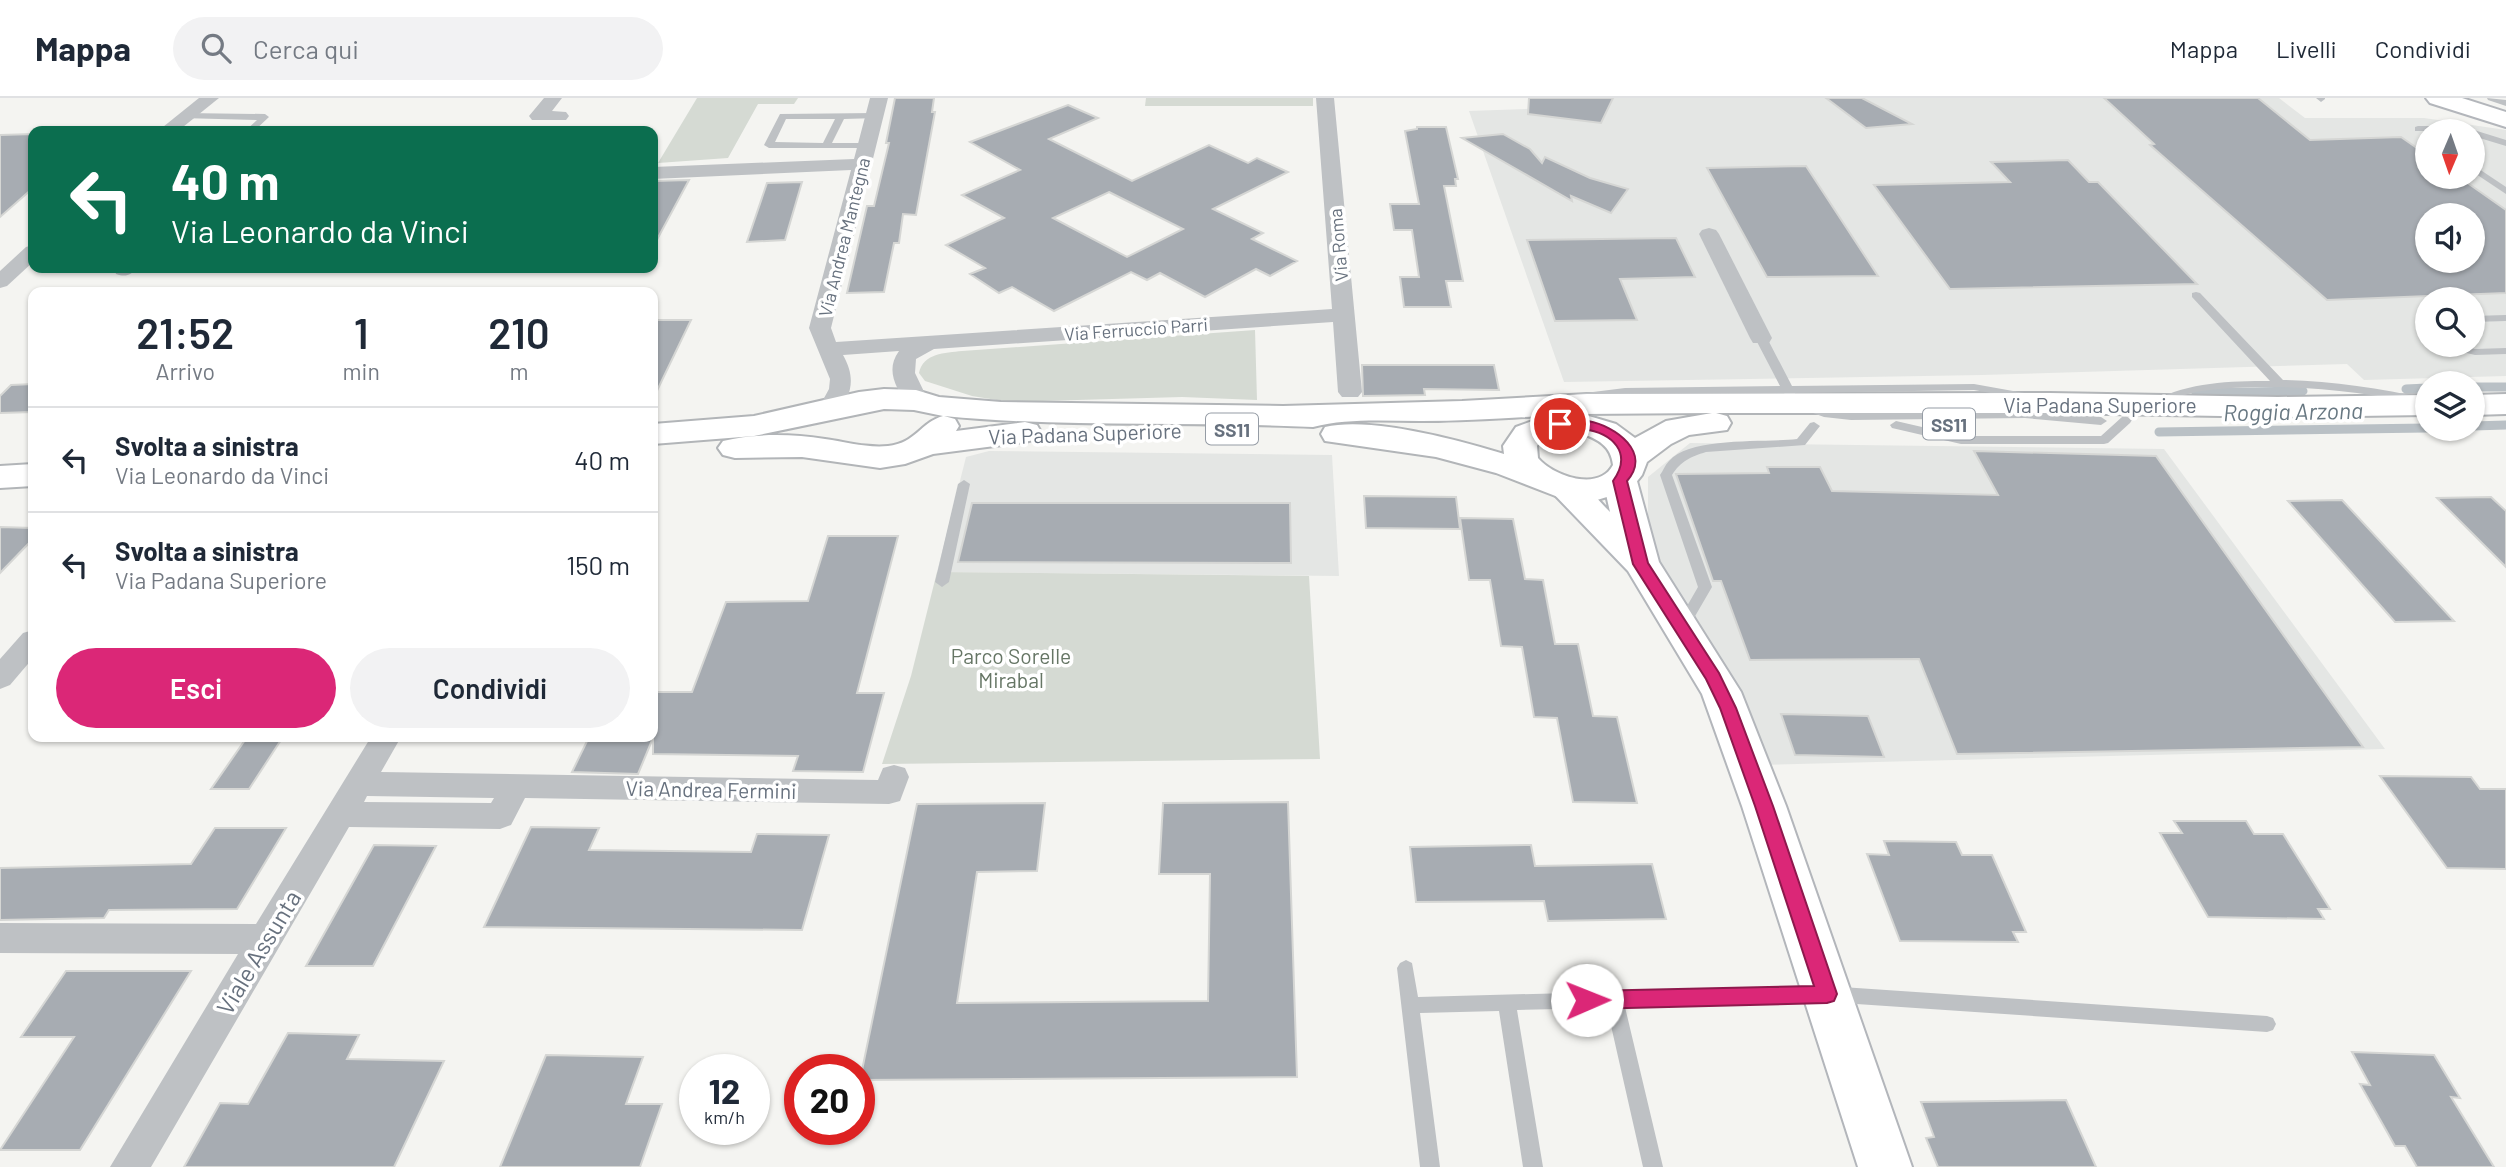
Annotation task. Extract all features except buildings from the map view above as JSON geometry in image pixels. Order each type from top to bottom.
[{"type":"main road","points":[[2438,98],[2506,120]]},
{"type":"main road","points":[[2473,98],[2506,109]]},
{"type":"main road","name":"Via Padana Superiore","points":[[926,403],[1024,413],[1286,415],[1455,426],[1546,416],[1587,425],[1620,424],[1791,406],[2157,403],[2279,396]]},
{"type":"main road","name":"Via Padana Superiore","points":[[927,446],[1020,433],[1148,429],[1358,435],[1442,446],[1532,474],[1565,488],[1595,489],[1625,470],[1654,438],[1676,427],[1743,422],[1791,406],[1896,425],[2113,421],[2279,396]]},
{"type":"main road","name":"SS11","points":[[2279,396],[2415,402]]},
{"type":"main road","name":"SS11","points":[[658,433],[754,426],[859,402],[926,403]]},
{"type":"main road","points":[[926,403],[942,416],[943,426],[927,446]]},
{"type":"main road","points":[[2485,405],[2506,404]]},
{"type":"main road","name":"SS11","points":[[1546,416],[1791,406]]},
{"type":"main road","points":[[825,449],[819,443],[819,432],[829,411]]},
{"type":"main road","points":[[1532,474],[1520,457],[1520,445],[1526,434],[1546,416]]},
{"type":"main road","name":"Via Padana Superiore","points":[[1587,425],[1616,438],[1626,449],[1625,470]]},
{"type":"main road","name":"SS11","points":[[658,452],[745,447],[825,449],[845,455],[876,457],[927,446]]},
{"type":"main road","points":[[1625,470],[1640,564]]},
{"type":"main road","points":[[0,477],[28,475]]},
{"type":"main road","points":[[1565,488],[1640,564],[1713,677],[1728,708],[1769,818],[1885,1167]]},
{"type":"street","points":[[173,126],[210,98]]},
{"type":"street","points":[[553,98],[538,116],[560,116]]},
{"type":"street","name":"Via Roma","points":[[1325,98],[1350,393]]},
{"type":"street","name":"Via Andrea Mantegna","points":[[829,411],[841,386],[842,377],[820,328],[877,107]]},
{"type":"street","points":[[658,173],[865,155]]},
{"type":"street","points":[[1709,234],[1761,338]]},
{"type":"street","points":[[0,282],[28,256]]},
{"type":"street","name":"Via Ferruccio Parri","points":[[828,349],[1343,315]]},
{"type":"street","points":[[926,403],[905,384],[903,363],[911,351],[929,343]]},
{"type":"street","points":[[0,678],[28,646]]},
{"type":"street","name":"Viale Assunta","points":[[129,1167],[383,742]]},
{"type":"street","name":"Via Andrea Fermini","points":[[359,784],[889,792],[894,776]]},
{"type":"street","points":[[341,814],[500,816],[516,786]]},
{"type":"street","points":[[0,939],[267,939]]},
{"type":"lane","points":[[2491,98],[2506,103]]},
{"type":"lane","points":[[865,155],[826,146],[769,145],[783,116],[841,116],[877,107]]},
{"type":"lane","points":[[184,116],[265,117],[255,126]]},
{"type":"lane","points":[[826,146],[841,116]]},
{"type":"lane","points":[[2485,137],[2506,141]]},
{"type":"lane","points":[[2485,176],[2506,191]]},
{"type":"lane","points":[[2196,295],[2279,396]]},
{"type":"lane","points":[[2485,319],[2506,318]]},
{"type":"lane","points":[[1682,628],[1705,587],[1666,475],[1669,465],[1678,457],[1700,449],[1779,446],[1801,442],[1791,406],[1761,338]]},
{"type":"lane","points":[[2485,352],[2506,351]]},
{"type":"lane","name":"Via Padana Superiore","points":[[1791,406],[1841,415],[2025,414],[2113,421]]},
{"type":"lane","points":[[943,582],[964,484]]},
{"type":"lane","points":[[1406,968],[1430,1167]]},
{"type":"lane","points":[[1410,1005],[1827,994],[2266,1024]]},
{"type":"lane","points":[[1614,1000],[1653,1167]]},
{"type":"lane","points":[[1507,1002],[1533,1167]]},
{"type":"shaded area","points":[[1552,98],[2279,98],[2305,118],[2431,119],[2415,119],[2415,189],[2485,189],[2485,127],[2506,130],[2506,376],[2485,377],[2485,371],[2415,371],[2415,379],[2364,380],[2347,364],[1982,375],[1564,382],[1469,111],[1554,108]]},
{"type":"shaded area","points":[[1690,443],[2164,449],[2385,749],[1759,765],[1664,575],[1648,528],[1648,477]]},
{"type":"shaded area","points":[[989,451],[1332,455],[1339,576],[937,572],[966,457]]},
{"type":"green space","points":[[697,98],[798,98],[794,104],[758,104],[728,158],[658,163]]},
{"type":"green space","points":[[1146,98],[1313,98],[1313,106],[1145,106]]},
{"type":"green space","points":[[1255,330],[1257,400],[1182,397],[1009,402],[972,396],[925,381],[919,373],[925,361],[949,352]]},
{"type":"green space","name":"Parco Sorelle Mirabal","points":[[937,572],[1309,576],[1320,759],[882,764],[911,676]]},
{"type":"waterway","points":[[2485,387],[2506,387]]},
{"type":"waterway","points":[[2406,389],[2415,389]]},
{"type":"waterway","points":[[2196,393],[2303,391]]},
{"type":"waterway","name":"Roggia Arzona","points":[[2485,426],[2506,425]]},
{"type":"waterway","name":"Roggia Arzona","points":[[2159,432],[2415,428]]},
{"type":"route","points":[[1560,424],[1578,423],[1608,433],[1622,443],[1629,454],[1629,471],[1620,481],[1640,564],[1713,677],[1728,708],[1827,994],[1587,1000]]}]
